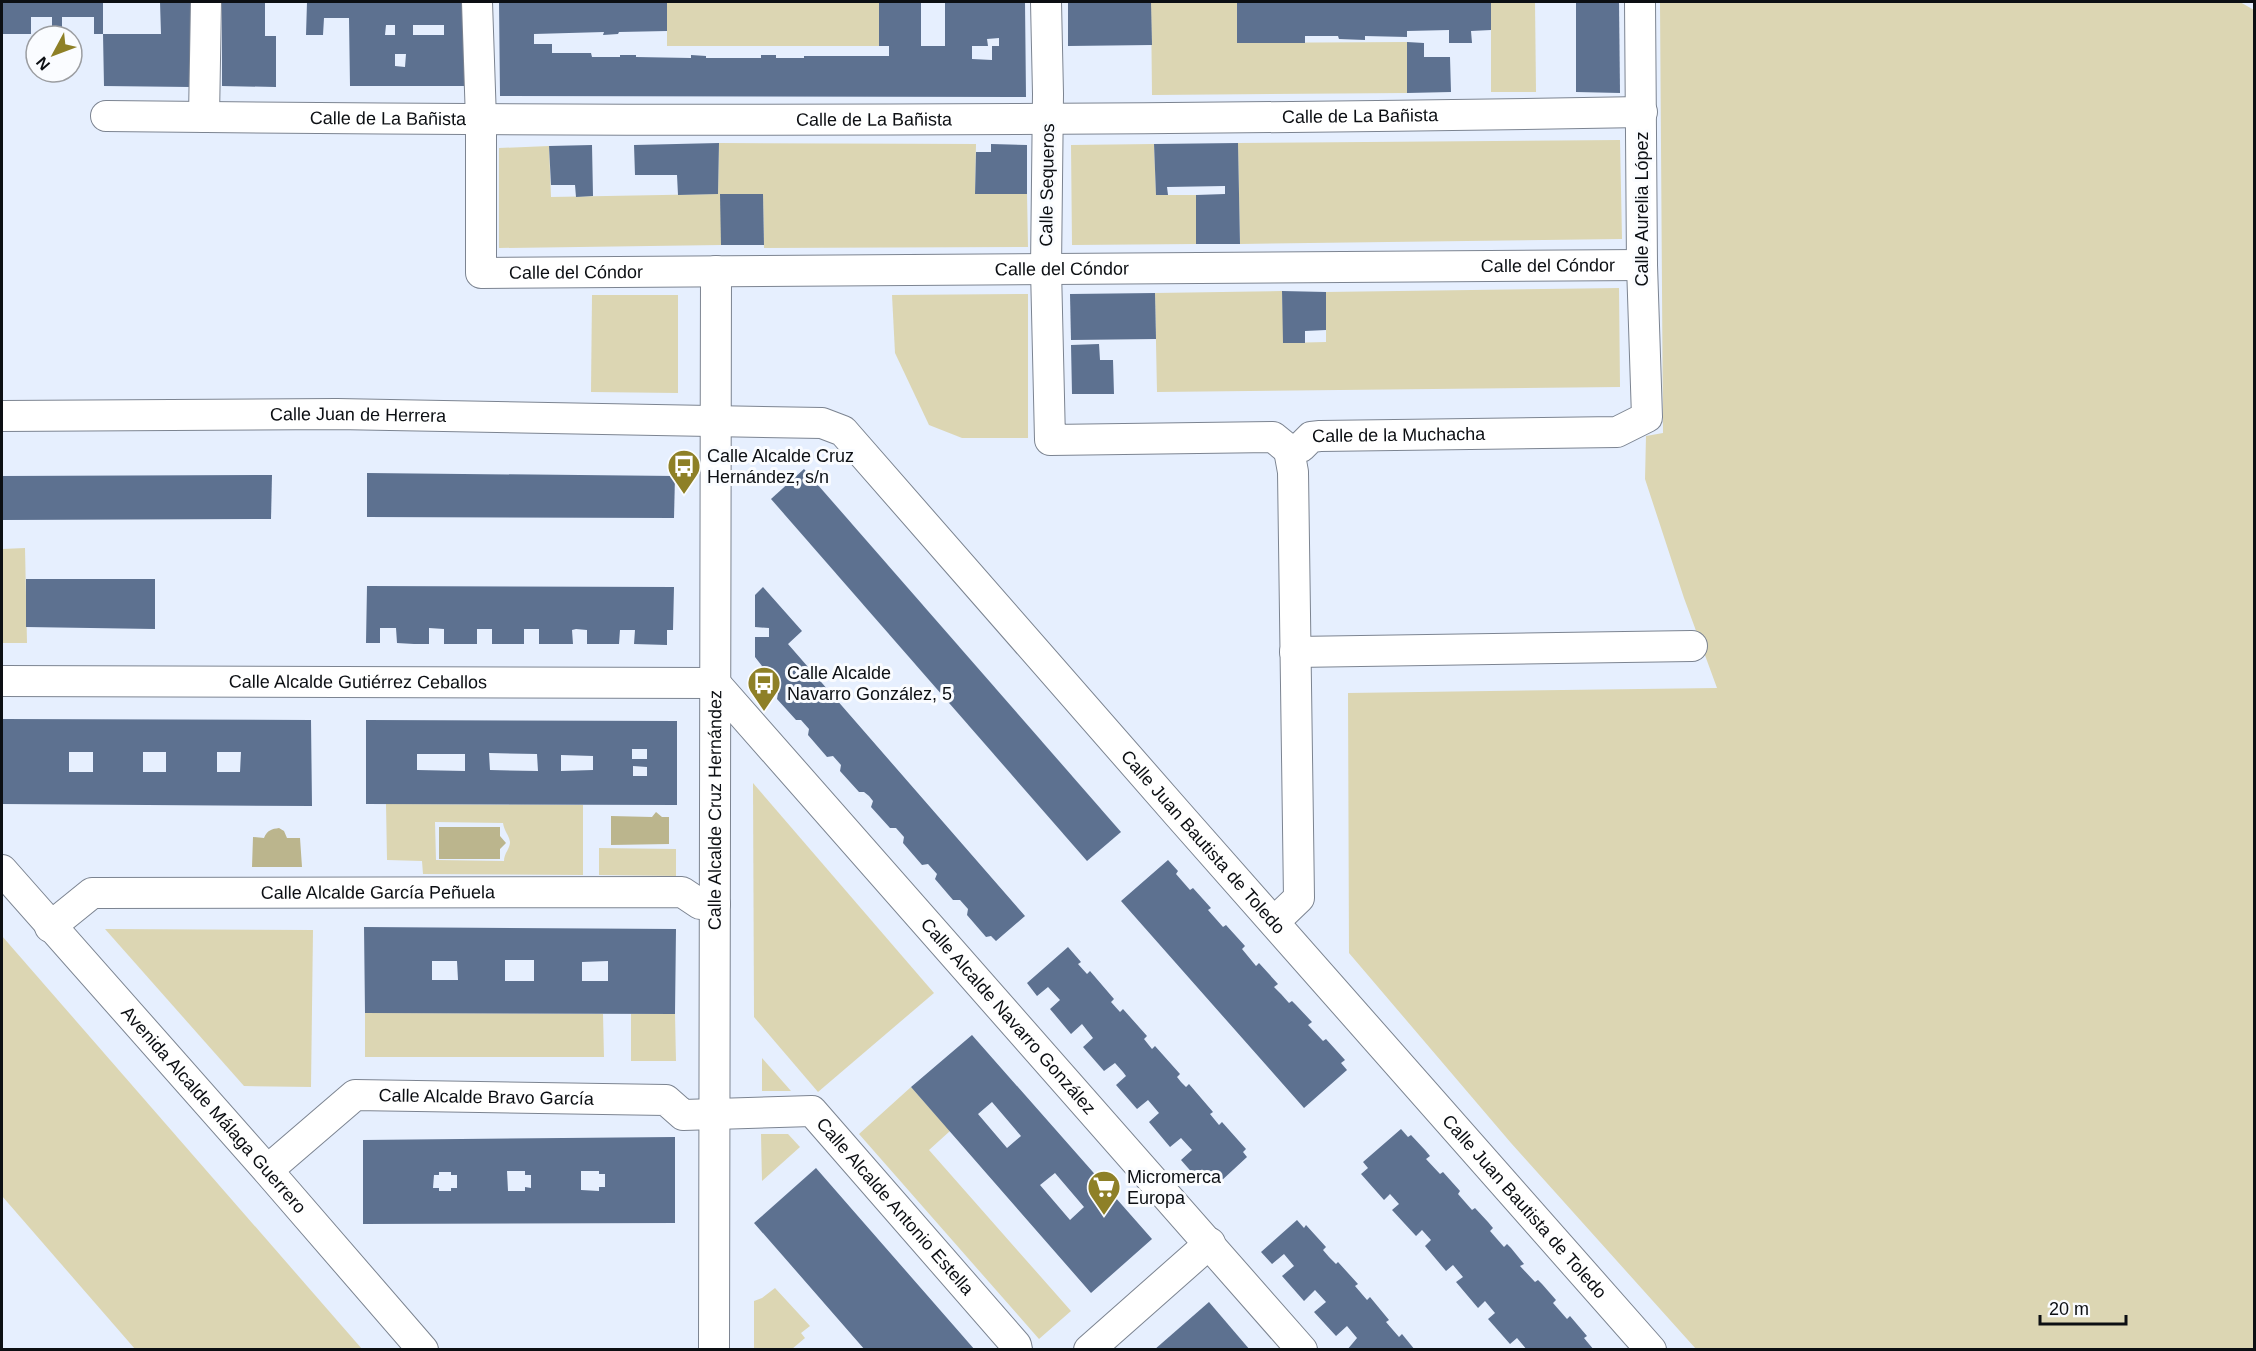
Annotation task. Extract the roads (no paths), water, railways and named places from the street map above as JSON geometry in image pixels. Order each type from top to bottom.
[{"type":"street","points":[[204,117],[206,2]]},
{"type":"street","points":[[477,2],[481,120]]},
{"type":"street","name":"Calle Sequeros","points":[[1046,2],[1046,269],[1050,440]]},
{"type":"street","name":"Calle Aurelia López","points":[[1640,2],[1642,265],[1647,417]]},
{"type":"street","name":"Calle de La Bañista","points":[[106,116],[481,120],[1047,120],[1642,112]]},
{"type":"street","name":"Calle del Cóndor","points":[[481,120],[481,273],[1642,265]]},
{"type":"street","name":"Calle Alcalde Cruz Hernández","points":[[714,1350],[716,271]]},
{"type":"street","name":"Calle Juan de Herrera","points":[[2,416],[337,414],[714,420]]},
{"type":"street","name":"Calle de la Muchacha","points":[[1050,440],[1273,437],[1289,450],[1301,447],[1311,437],[1320,436],[1617,432],[1647,417]]},
{"type":"street","name":"Calle Juan Bautista de Toledo","points":[[714,420],[822,423],[843,430],[1651,1350]]},
{"type":"street","points":[[1274,922],[1299,898],[1293,472],[1289,450]]},
{"type":"street","points":[[1295,652],[1692,646]]},
{"type":"street","name":"Calle Alcalde Gutiérrez Ceballos","points":[[2,681],[715,683]]},
{"type":"street","name":"Calle Alcalde Navarro González","points":[[715,683],[1302,1350]]},
{"type":"street","name":"Avenida Alcalde Málaga Guerrero","points":[[2,870],[423,1350]]},
{"type":"street","name":"Calle Alcalde García Peñuela","points":[[50,927],[92,893],[682,891],[700,904],[715,904]]},
{"type":"street","name":"Calle Alcalde Bravo García","points":[[277,1162],[355,1095],[666,1100],[684,1115],[714,1115]]},
{"type":"street","name":"Calle Alcalde Antonio Estella","points":[[714,1115],[812,1111],[993,1317],[1016,1345],[1017,1350]]},
{"type":"street","points":[[1089,1350],[1210,1243]]},
{"type":"place","name":"Calle Alcalde Cruz Hernández, s/n","points":[[684,495]]},
{"type":"place","name":"Calle Alcalde Navarro González, 5","points":[[764,712]]},
{"type":"place","name":"Micromerca Europa","points":[[1104,1216]]}]
